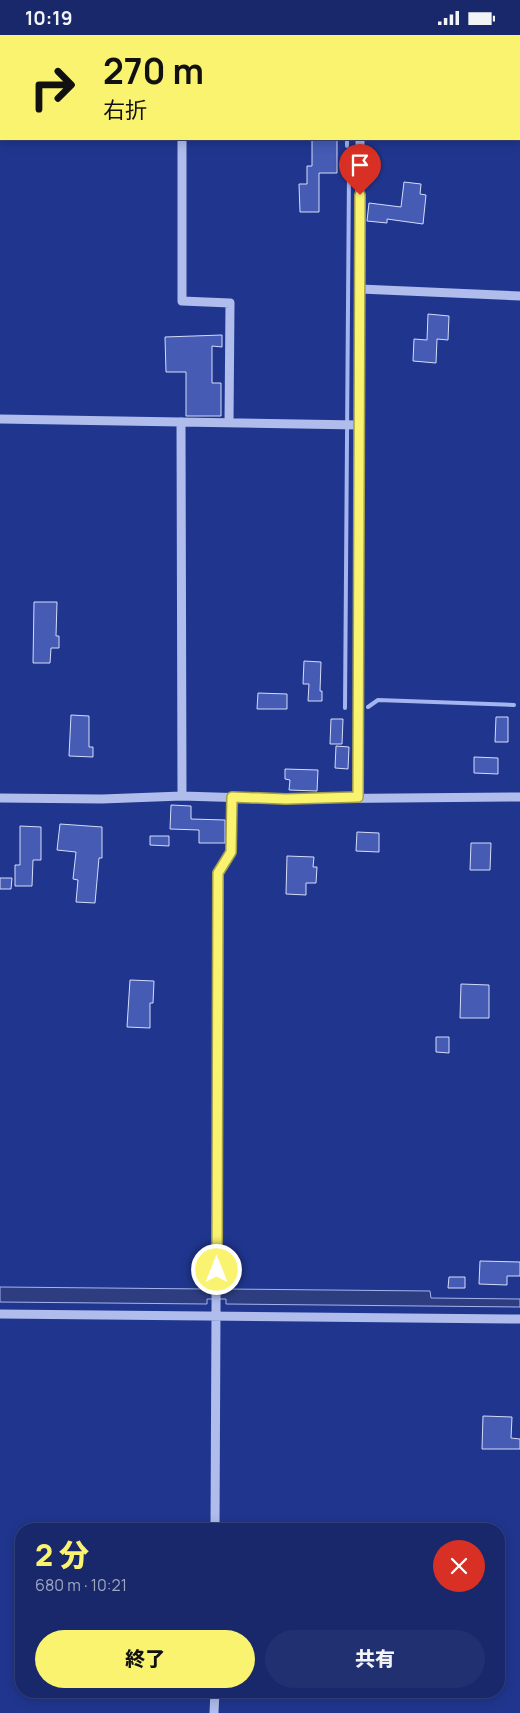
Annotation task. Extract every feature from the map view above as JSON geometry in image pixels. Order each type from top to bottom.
[{"type":"street","points":[[182,140],[182,301],[230,303],[229,423]]},
{"type":"street","points":[[358,797],[351,425],[360,289],[360,140]]},
{"type":"street","points":[[360,289],[520,296]]},
{"type":"street","points":[[0,419],[351,425]]},
{"type":"street","points":[[181,423],[182,796]]},
{"type":"street","points":[[0,798],[102,799],[182,796],[286,799],[520,797]]},
{"type":"street","points":[[215,1523],[218,873],[231,852],[232,797]]},
{"type":"street","points":[[0,1314],[520,1319]]},
{"type":"street","points":[[214,1713],[215,1698]]},
{"type":"water","points":[[0,1287],[207,1289],[207,1293],[226,1293],[226,1289],[430,1291],[431,1298],[520,1299],[520,1307],[226,1304],[226,1299],[207,1299],[207,1304],[0,1302]]},
{"type":"building","points":[[312,140],[337,140],[337,173],[319,173],[319,212],[300,212],[299,184],[307,184],[307,166],[312,166]]},
{"type":"building","points":[[404,182],[421,184],[420,194],[426,195],[423,224],[387,219],[387,223],[367,221],[369,203],[401,207]]},
{"type":"building","points":[[428,314],[449,316],[448,340],[437,339],[436,363],[413,361],[414,339],[427,340]]},
{"type":"building","points":[[222,335],[222,347],[212,346],[212,383],[221,383],[221,416],[186,416],[186,372],[166,372],[165,337]]},
{"type":"building","points":[[34,602],[57,602],[56,636],[59,636],[59,648],[51,648],[50,663],[33,663]]},
{"type":"building","points":[[304,661],[321,662],[320,691],[322,691],[322,701],[308,701],[309,684],[303,684]]},
{"type":"building","points":[[258,693],[287,694],[287,709],[257,709]]},
{"type":"building","points":[[71,715],[89,716],[89,747],[93,747],[93,757],[69,756]]},
{"type":"building","points":[[496,717],[508,717],[508,742],[495,742]]},
{"type":"building","points":[[331,719],[343,719],[342,744],[330,744]]},
{"type":"building","points":[[336,746],[349,747],[348,769],[335,768]]},
{"type":"building","points":[[474,757],[498,758],[498,774],[474,773]]},
{"type":"building","points":[[285,769],[318,770],[317,791],[289,790],[290,780],[285,779]]},
{"type":"building","points":[[171,805],[191,806],[191,819],[225,820],[225,843],[199,843],[199,830],[170,829]]},
{"type":"building","points":[[60,824],[102,827],[102,858],[99,858],[95,903],[76,902],[78,880],[73,879],[76,852],[57,850]]},
{"type":"building","points":[[20,826],[41,827],[41,860],[33,860],[32,886],[15,886],[15,865],[20,865]]},
{"type":"building","points":[[357,832],[379,833],[379,852],[356,851]]},
{"type":"building","points":[[150,836],[169,836],[169,846],[150,845]]},
{"type":"building","points":[[471,843],[491,843],[490,870],[470,870]]},
{"type":"building","points":[[287,856],[314,857],[313,867],[317,867],[316,883],[306,883],[306,895],[286,894]]},
{"type":"building","points":[[0,878],[12,878],[11,889],[0,889]]},
{"type":"building","points":[[130,980],[154,981],[153,1003],[150,1003],[150,1028],[127,1027]]},
{"type":"building","points":[[461,984],[489,985],[489,1018],[460,1018]]},
{"type":"building","points":[[436,1037],[449,1037],[449,1053],[436,1052]]},
{"type":"building","points":[[480,1261],[520,1262],[520,1276],[507,1276],[507,1285],[479,1284]]},
{"type":"building","points":[[449,1277],[465,1277],[465,1288],[448,1288]]},
{"type":"building","points":[[483,1416],[512,1417],[511,1438],[520,1439],[520,1449],[482,1449]]},
{"type":"waterway","points":[[347,140],[347,146]]},
{"type":"waterway","points":[[345,708],[349,170]]},
{"type":"waterway","points":[[368,707],[378,700],[514,705]]},
{"type":"route","points":[[217,1270],[218,873],[231,852],[232,797],[286,799],[358,797],[360,195]]}]
